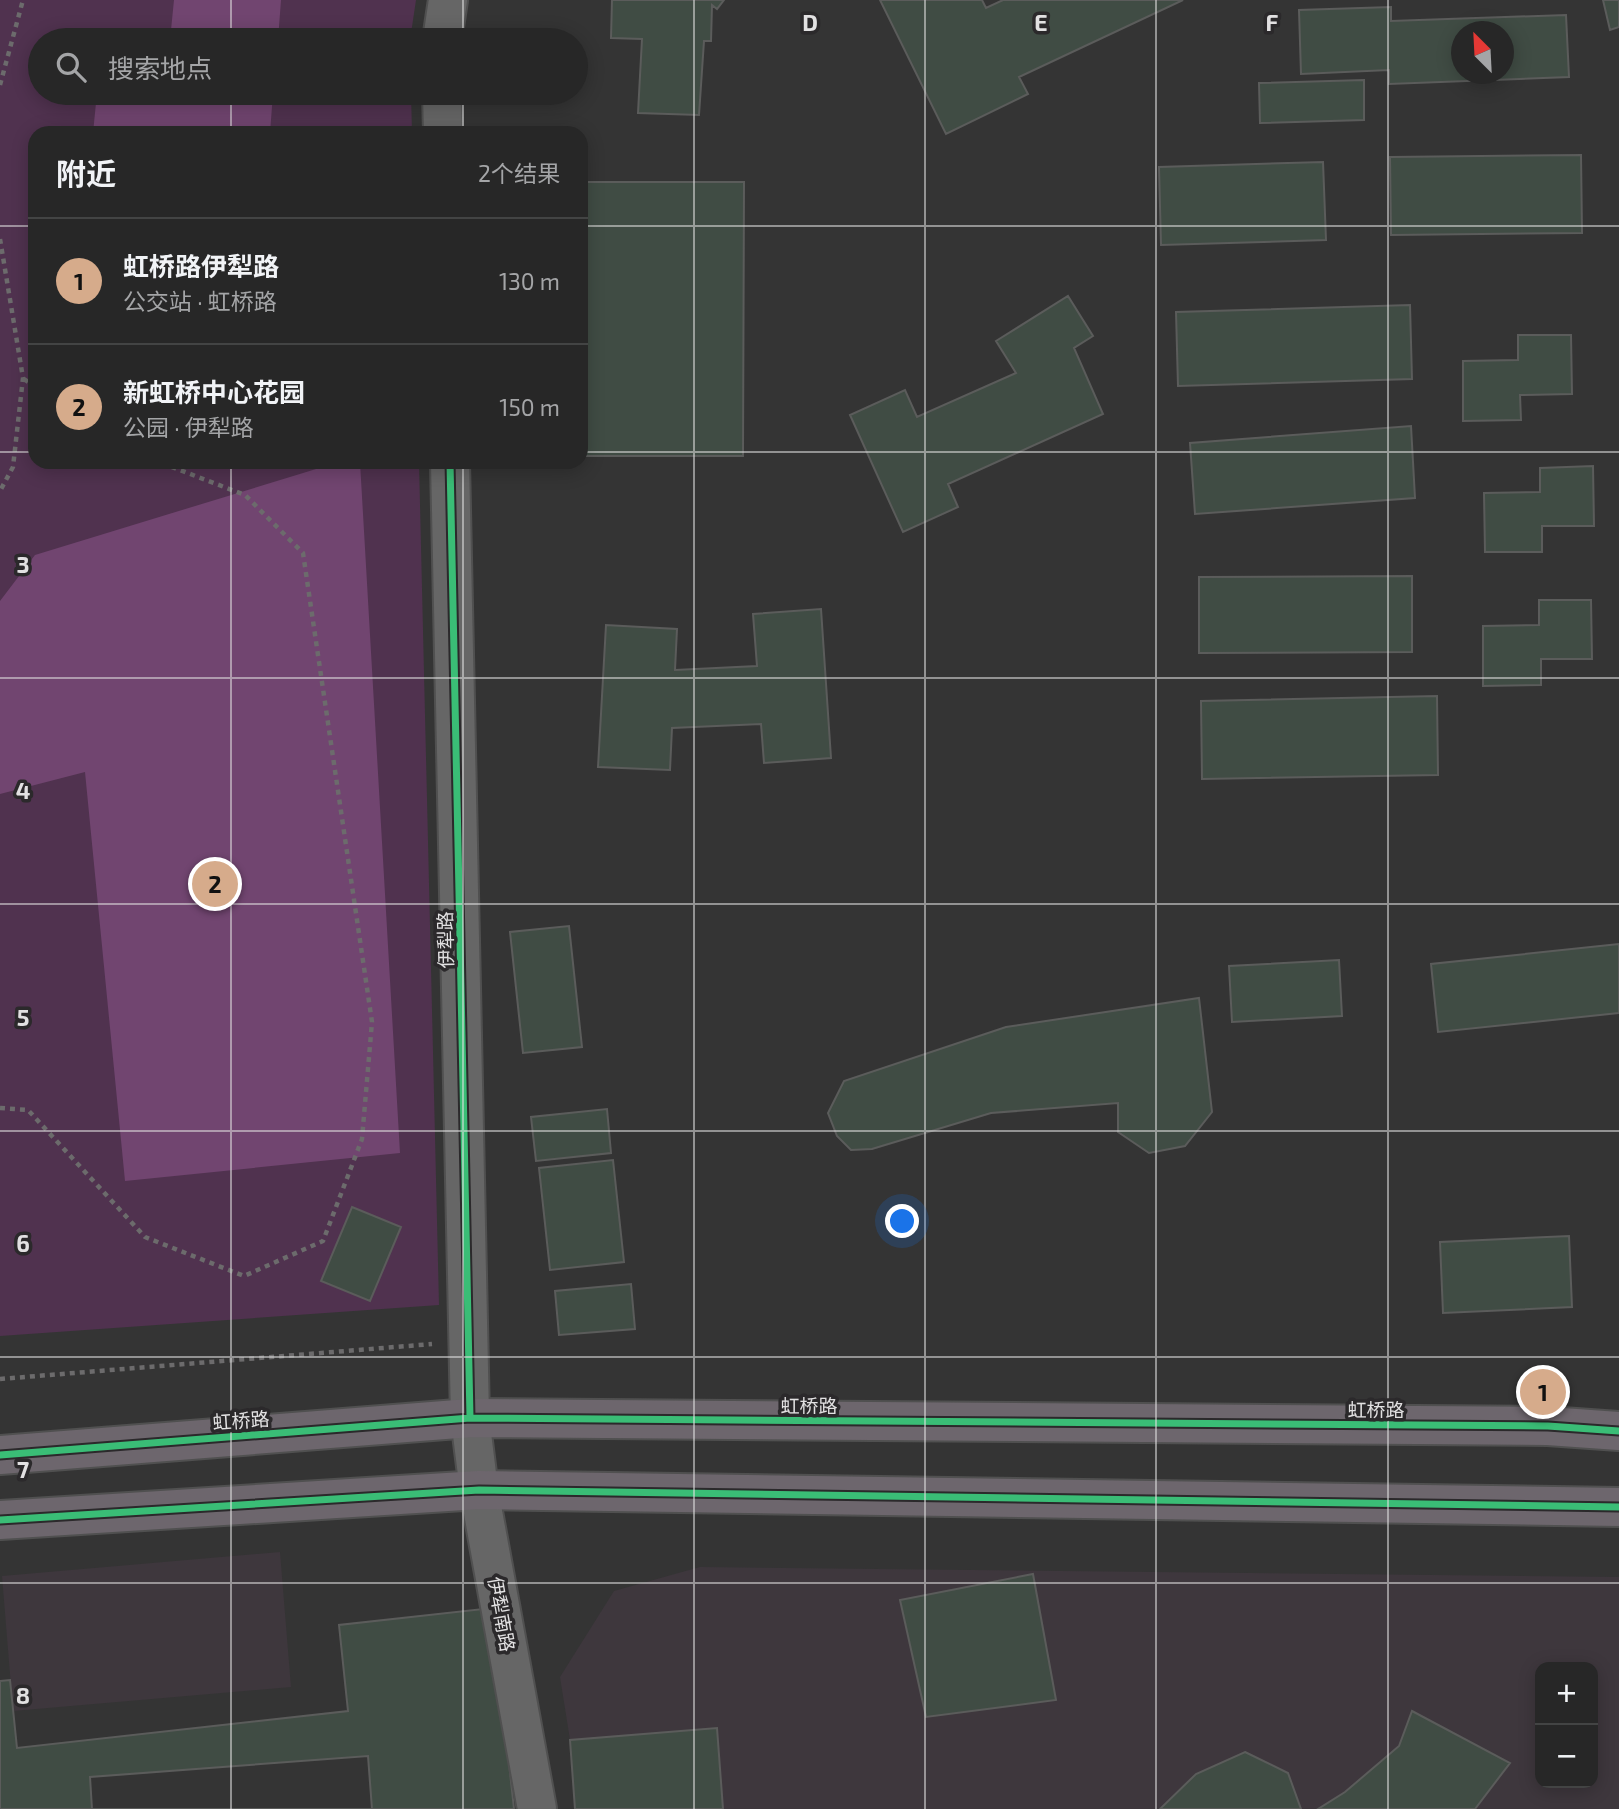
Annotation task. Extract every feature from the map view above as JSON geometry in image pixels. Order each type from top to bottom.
[{"type":"main road","name":"虹桥路","points":[[0,1455],[470,1418],[1520,1426],[1619,1431]]},
{"type":"main road","points":[[0,1520],[479,1490],[1619,1507]]},
{"type":"street","points":[[444,28],[448,0]]},
{"type":"street","points":[[442,105],[443,126]]},
{"type":"street","name":"伊犁路","points":[[450,469],[470,1418]]},
{"type":"street","name":"伊犁南路","points":[[470,1418],[479,1490],[537,1809]]},
{"type":"path","points":[[0,85],[23,0]]},
{"type":"path","points":[[0,239],[23,378],[13,467],[0,491]]},
{"type":"path","points":[[23,378],[28,382]]},
{"type":"path","points":[[0,1108],[28,1110],[145,1237],[244,1276],[323,1241],[362,1139],[372,1022],[303,553],[246,495],[177,469]]},
{"type":"path","points":[[0,1379],[469,1341]]},
{"type":"shaded area","points":[[0,0],[416,0],[412,28],[28,28],[28,105],[411,105],[412,126],[28,126],[28,469],[419,469],[439,1305],[0,1336]]},
{"type":"shaded area","points":[[174,0],[281,0],[279,28],[171,28]]},
{"type":"shaded area","points":[[96,105],[272,105],[271,126],[94,126]]},
{"type":"shaded area","points":[[316,469],[360,469],[400,1153],[125,1181],[85,772],[0,794],[0,601],[35,555]]},
{"type":"shaded area","points":[[280,1552],[291,1687],[13,1711],[2,1576]]},
{"type":"shaded area","points":[[700,1567],[1619,1577],[1619,1809],[581,1809],[560,1677],[614,1591]]},
{"type":"building","points":[[612,0],[724,0],[717,9],[712,5],[711,41],[704,41],[699,115],[638,113],[642,39],[611,38]]},
{"type":"building","points":[[880,0],[982,0],[986,8],[1003,0],[1183,0],[1019,77],[1028,94],[946,134]]},
{"type":"building","points":[[1603,0],[1619,0],[1619,27],[1610,30]]},
{"type":"building","points":[[1391,7],[1391,21],[1566,15],[1569,77],[1514,79],[1514,21],[1451,21],[1451,82],[1389,84],[1389,70],[1301,74],[1299,10]]},
{"type":"building","points":[[1364,80],[1364,120],[1260,123],[1259,83]]},
{"type":"building","points":[[1581,155],[1582,233],[1391,235],[1390,157]]},
{"type":"building","points":[[1323,162],[1326,240],[1161,245],[1159,167]]},
{"type":"building","points":[[588,182],[744,182],[743,456],[588,456]]},
{"type":"building","points":[[1068,296],[1093,336],[1074,348],[1103,414],[948,484],[958,507],[903,532],[850,415],[905,390],[917,417],[1016,373],[996,341]]},
{"type":"building","points":[[1410,305],[1412,379],[1178,386],[1176,312]]},
{"type":"building","points":[[1518,335],[1571,335],[1572,394],[1520,395],[1521,420],[1463,421],[1463,361],[1518,360]]},
{"type":"building","points":[[1411,426],[1415,498],[1195,514],[1190,443]]},
{"type":"building","points":[[1593,466],[1594,526],[1542,526],[1542,552],[1485,552],[1484,493],[1540,492],[1540,468]]},
{"type":"building","points":[[1412,576],[1412,652],[1199,653],[1199,577]]},
{"type":"building","points":[[1539,600],[1591,600],[1592,659],[1541,659],[1541,685],[1483,686],[1483,626],[1539,625]]},
{"type":"building","points":[[821,609],[831,758],[764,763],[761,724],[672,728],[670,770],[598,767],[606,625],[677,629],[675,670],[757,666],[753,614]]},
{"type":"building","points":[[1437,696],[1438,775],[1202,779],[1201,701]]},
{"type":"building","points":[[569,926],[582,1047],[523,1053],[510,932]]},
{"type":"building","points":[[1619,944],[1619,1013],[1438,1032],[1431,964]]},
{"type":"building","points":[[1339,960],[1342,1016],[1232,1022],[1229,966]]},
{"type":"building","points":[[1199,998],[1212,1112],[1185,1146],[1149,1153],[1118,1132],[1118,1103],[991,1113],[872,1149],[851,1150],[837,1136],[828,1113],[844,1081],[1006,1027]]},
{"type":"building","points":[[607,1109],[611,1153],[536,1161],[531,1117]]},
{"type":"building","points":[[613,1160],[624,1262],[550,1270],[539,1168]]},
{"type":"building","points":[[352,1207],[401,1227],[370,1301],[321,1281]]},
{"type":"building","points":[[1569,1236],[1572,1307],[1443,1313],[1440,1242]]},
{"type":"building","points":[[631,1284],[635,1329],[559,1335],[555,1291]]},
{"type":"building","points":[[1033,1574],[1056,1700],[926,1717],[900,1600]]},
{"type":"building","points":[[492,1608],[514,1809],[0,1809],[0,1681],[10,1680],[17,1748],[348,1711],[339,1625]]},
{"type":"building","points":[[1412,1711],[1510,1763],[1475,1809],[1318,1809],[1345,1792],[1399,1746]]},
{"type":"building","points":[[717,1728],[723,1809],[575,1809],[570,1740]]},
{"type":"building","points":[[1245,1752],[1288,1773],[1301,1809],[1160,1809],[1196,1774]]},
{"type":"building","points":[[368,1756],[372,1809],[92,1809],[90,1777]]},
{"type":"cycle path","points":[[450,469],[470,1418]]},
{"type":"cycle path","points":[[0,1455],[470,1418],[1548,1426],[1619,1431]]},
{"type":"cycle path","points":[[0,1520],[479,1490],[1619,1507]]},
{"type":"place","name":"新虹桥中心花园","points":[[215,884]]},
{"type":"place","name":"虹桥路伊犁路","points":[[1543,1392]]}]
